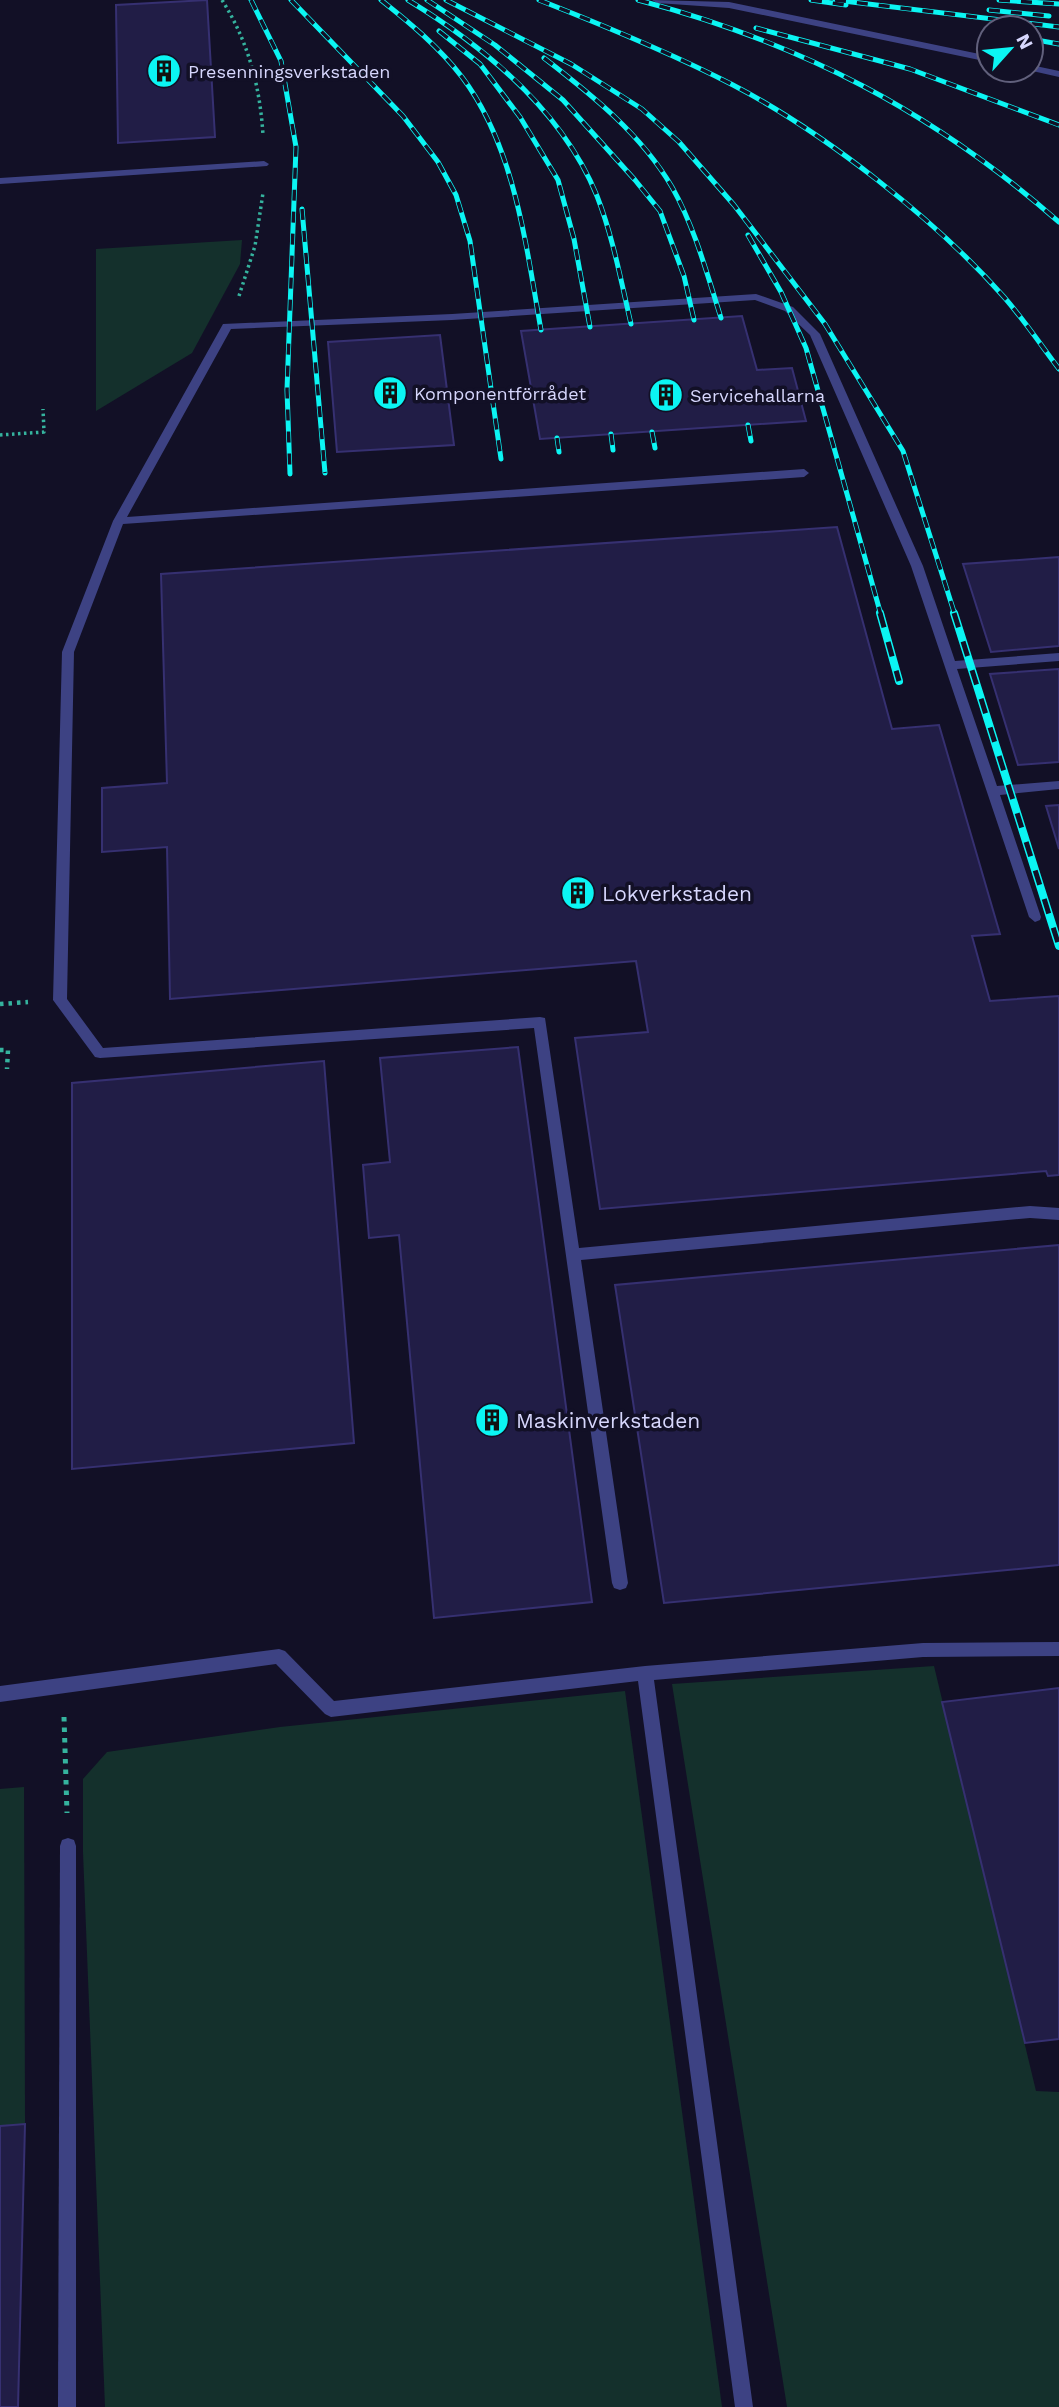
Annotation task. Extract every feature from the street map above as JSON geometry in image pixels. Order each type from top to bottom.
[{"type":"lane","points":[[657,0],[729,5],[975,56]]},
{"type":"lane","points":[[0,181],[264,164]]},
{"type":"lane","points":[[620,1583],[540,1022],[100,1052],[60,1000],[68,652],[119,521],[227,326],[452,317],[756,297],[789,309],[815,334],[918,566],[1035,917]]},
{"type":"lane","points":[[119,521],[804,473]]},
{"type":"lane","points":[[951,665],[1059,657]]},
{"type":"lane","points":[[994,791],[1059,785]]},
{"type":"lane","points":[[573,1255],[1030,1212],[1059,1214]]},
{"type":"lane","points":[[0,1694],[279,1656],[331,1709],[645,1673],[923,1650],[1059,1649]]},
{"type":"lane","points":[[645,1673],[744,2407]]},
{"type":"lane","points":[[67,2407],[68,1846]]},
{"type":"path","points":[[222,0],[246,45],[262,118],[264,164],[260,231],[253,263],[227,326]]},
{"type":"path","points":[[0,435],[44,432],[43,410]]},
{"type":"path","points":[[0,1050],[8,1049],[7,1069]]},
{"type":"path","points":[[63,1686],[68,1846]]},
{"type":"green space","points":[[242,240],[240,264],[192,353],[96,411],[96,249]]},
{"type":"green space","points":[[934,1666],[1036,2091],[1059,2092],[1059,2407],[787,2407],[672,1684]]},
{"type":"green space","points":[[625,1691],[722,2407],[105,2407],[83,1852],[83,1779],[107,1752],[280,1727]]},
{"type":"green space","points":[[24,1787],[25,2124],[0,2126],[0,1789]]},
{"type":"building","name":"Presenningsverkstaden","points":[[207,0],[215,137],[118,143],[116,5]]},
{"type":"building","name":"Servicehallarna","points":[[742,316],[757,370],[792,368],[806,421],[540,439],[521,331]]},
{"type":"building","name":"Komponentförrådet","points":[[440,335],[454,445],[337,452],[328,342]]},
{"type":"building","name":"Lokverkstaden","points":[[837,527],[892,729],[939,725],[1000,934],[972,936],[990,1001],[1059,996],[1059,1175],[1048,1176],[1046,1171],[600,1209],[575,1038],[648,1032],[636,961],[170,999],[167,847],[102,852],[102,788],[167,783],[161,574]]},
{"type":"building","points":[[1059,557],[1059,646],[991,652],[963,564]]},
{"type":"building","points":[[1059,669],[1059,762],[1018,765],[990,674]]},
{"type":"building","points":[[1059,805],[1059,849],[1046,806]]},
{"type":"building","name":"Maskinverkstaden","points":[[518,1047],[592,1602],[434,1618],[399,1235],[369,1238],[363,1165],[390,1162],[380,1058]]},
{"type":"building","points":[[324,1061],[354,1443],[72,1469],[72,1083]]},
{"type":"building","points":[[1059,1245],[1059,1565],[664,1603],[615,1285]]},
{"type":"building","points":[[1059,1688],[1059,2039],[1025,2043],[942,1702]]},
{"type":"building","points":[[25,2124],[18,2407],[0,2407],[0,2126]]},
{"type":"railway","points":[[251,0],[281,61],[296,147],[287,390],[290,474]]},
{"type":"railway","points":[[291,0],[403,116],[438,162],[456,195],[470,241],[501,459]]},
{"type":"railway","points":[[381,0],[424,36],[453,66],[480,105],[495,134],[516,198],[541,330]]},
{"type":"railway","points":[[408,0],[437,18],[492,60],[518,83],[564,136],[582,165],[603,212],[631,324]]},
{"type":"railway","points":[[427,0],[495,45],[563,100],[635,180],[660,211],[684,276],[694,320]]},
{"type":"railway","points":[[446,0],[571,64],[642,109],[679,142],[734,205],[825,324],[903,451],[955,615]]},
{"type":"railway","points":[[539,0],[638,40],[733,85],[841,153],[913,209],[977,268],[1011,306],[1059,369]]},
{"type":"railway","points":[[638,0],[755,37],[862,86],[913,114],[963,147],[1059,222]]},
{"type":"railway","points":[[811,0],[846,5]]},
{"type":"railway","points":[[835,0],[1059,27]]},
{"type":"railway","points":[[999,0],[1059,4]]},
{"type":"railway","points":[[989,10],[1049,16]]},
{"type":"railway","points":[[756,28],[910,69],[1059,125]]},
{"type":"railway","points":[[439,31],[480,64],[520,117],[558,180],[574,239],[590,327]]},
{"type":"railway","points":[[1045,42],[1059,44]]},
{"type":"railway","points":[[544,58],[614,116],[660,168],[687,219],[721,318]]},
{"type":"railway","points":[[302,209],[325,473]]},
{"type":"railway","points":[[748,235],[781,292],[806,348],[881,615]]},
{"type":"railway","points":[[748,425],[751,441]]},
{"type":"railway","points":[[652,432],[655,448]]},
{"type":"railway","points":[[611,434],[613,450]]},
{"type":"railway","points":[[557,438],[559,452]]},
{"type":"railway","points":[[880,613],[899,681]]},
{"type":"railway","points":[[954,613],[1059,946]]},
{"type":"place","name":"Presenningsverkstaden","points":[[164,71]]},
{"type":"place","name":"Komponentförrådet","points":[[390,393]]},
{"type":"place","name":"Servicehallarna","points":[[666,395]]},
{"type":"place","name":"Lokverkstaden","points":[[578,893]]},
{"type":"place","name":"Maskinverkstaden","points":[[492,1420]]}]
